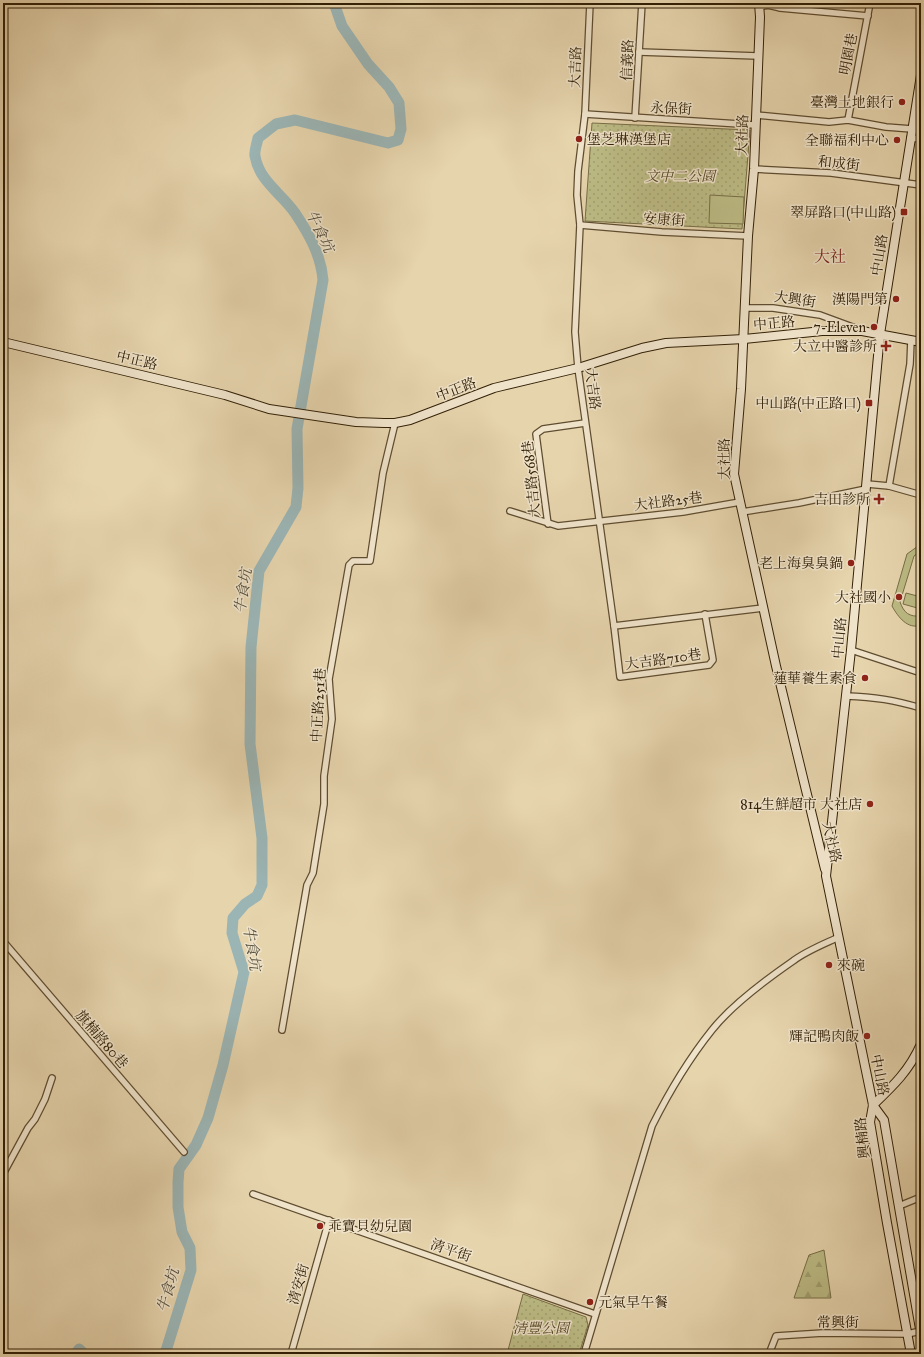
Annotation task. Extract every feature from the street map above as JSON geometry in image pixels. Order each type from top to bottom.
[{"type":"street","name":"大吉路","points":[[590,3],[585,114],[578,171],[577,195],[580,225],[575,332],[585,423],[614,626]]},
{"type":"street","name":"信義路","points":[[635,118],[642,3]]},
{"type":"street","name":"明園巷","points":[[848,120],[870,3]]},
{"type":"street","name":"明園巷","points":[[760,4],[780,8],[868,16]]},
{"type":"street","name":"大社路","points":[[760,4],[754,169],[748,236],[744,339],[734,474],[763,608],[826,876]]},
{"type":"street","points":[[639,52],[758,56]]},
{"type":"street","name":"中山路","points":[[872,1106],[826,876],[851,650],[880,334],[921,75]]},
{"type":"street","name":"永保街","points":[[585,114],[756,125]]},
{"type":"street","points":[[756,115],[829,122],[848,120],[886,127],[912,129]]},
{"type":"street","points":[[910,138],[921,139]]},
{"type":"street","name":"和成街","points":[[754,169],[830,173],[921,185]]},
{"type":"street","name":"安康街","points":[[580,225],[662,232],[748,236]]},
{"type":"street","name":"大興街","points":[[745,308],[773,308],[820,315],[862,331]]},
{"type":"street","name":"中正路","points":[[3,342],[225,395],[269,409],[356,422],[395,423],[410,420],[494,388],[578,368],[642,348],[666,343],[744,339],[822,331],[862,331],[921,342]]},
{"type":"street","points":[[889,486],[910,364],[911,340]]},
{"type":"street","name":"中正路251巷","points":[[282,1030],[307,885],[312,873],[324,804],[324,776],[332,719],[329,679],[349,565],[353,561],[370,561],[383,473],[395,423]]},
{"type":"street","name":"大吉路568巷","points":[[548,524],[536,434],[543,429],[585,423]]},
{"type":"street","points":[[742,512],[799,503],[866,486],[889,486],[921,495]]},
{"type":"street","name":"大社路25巷","points":[[510,511],[558,526],[684,512],[740,502]]},
{"type":"street","points":[[614,626],[763,608]]},
{"type":"street","name":"大吉路710巷","points":[[614,626],[620,677],[709,665],[713,660],[705,614]]},
{"type":"street","points":[[851,650],[921,673]]},
{"type":"street","points":[[846,696],[876,697],[903,702],[921,708]]},
{"type":"street","points":[[584,1354],[652,1126],[666,1097],[687,1062],[712,1030],[741,1002],[794,960],[838,937]]},
{"type":"street","name":"旗楠路80巷","points":[[3,941],[184,1152]]},
{"type":"street","points":[[872,1106],[899,1080],[917,1053],[921,1044]]},
{"type":"street","points":[[3,1174],[42,1106],[52,1078]]},
{"type":"street","name":"興楠路","points":[[872,1106],[884,1120],[921,1332]]},
{"type":"street","name":"興楠路","points":[[872,1106],[870,1122],[911,1354]]},
{"type":"street","name":"清平街","points":[[252,1194],[595,1314]]},
{"type":"street","points":[[899,1206],[921,1197]]},
{"type":"street","name":"清安街","points":[[291,1354],[329,1220]]},
{"type":"street","name":"常興街","points":[[769,1354],[776,1336],[823,1334],[907,1334],[921,1332]]},
{"type":"green space","name":"文中二公園","points":[[592,123],[750,130],[742,229],[585,221]]},
{"type":"green space","points":[[710,195],[744,197],[743,224],[709,223]]},
{"type":"green space","points":[[921,544],[921,551],[914,556],[900,602],[905,612],[908,614],[913,616],[921,616],[921,625],[912,626],[904,622],[892,606],[907,554]]},
{"type":"green space","points":[[906,593],[921,597],[921,609],[903,604]]},
{"type":"green space","points":[[824,1250],[831,1298],[794,1298],[809,1255]]},
{"type":"green space","name":"清豐公園","points":[[523,1294],[586,1317],[588,1325],[579,1354],[507,1354]]},
{"type":"waterway","name":"牛食坑","points":[[165,1354],[191,1270],[190,1248],[182,1232],[178,1207],[179,1169],[196,1145],[208,1118],[223,1065],[244,972],[232,933],[233,918],[245,904],[257,896],[262,885],[262,838],[250,744],[251,647],[259,571],[296,507],[298,488],[297,429],[323,280],[317,253],[305,229],[290,206],[261,173],[257,165],[255,150],[258,138],[276,124],[295,120],[388,143],[398,140],[401,129],[399,103],[389,87],[368,64],[342,26],[334,3]]},
{"type":"waterway","name":"牛食坑","points":[[76,1354],[79,1349],[84,1354]]},
{"type":"place","name":"臺灣土地銀行","points":[[902,102]]},
{"type":"place","name":"堡芝琳漢堡店","points":[[579,139]]},
{"type":"place","name":"全聯福利中心","points":[[897,140]]},
{"type":"place","name":"翠屏路口(中山路)","points":[[904,212]]},
{"type":"place","name":"漢陽門第","points":[[896,299]]},
{"type":"place","name":"7-Eleven","points":[[874,327]]},
{"type":"place","name":"大立中醫診所","points":[[886,346]]},
{"type":"place","name":"中山路(中正路口)","points":[[869,403]]},
{"type":"place","name":"吉田診所","points":[[879,499]]},
{"type":"place","name":"老上海臭臭鍋","points":[[851,563]]},
{"type":"place","name":"大社國小","points":[[899,597]]},
{"type":"place","name":"蓮華養生素食","points":[[865,678]]},
{"type":"place","name":"814生鮮超市 大社店","points":[[870,804]]},
{"type":"place","name":"來碗","points":[[829,965]]},
{"type":"place","name":"輝記鴨肉飯","points":[[867,1036]]},
{"type":"place","name":"乖寶貝幼兒園","points":[[320,1226]]},
{"type":"place","name":"元氣早午餐","points":[[590,1302]]},
{"type":"district","name":"大社","points":[[830,256]]}]
